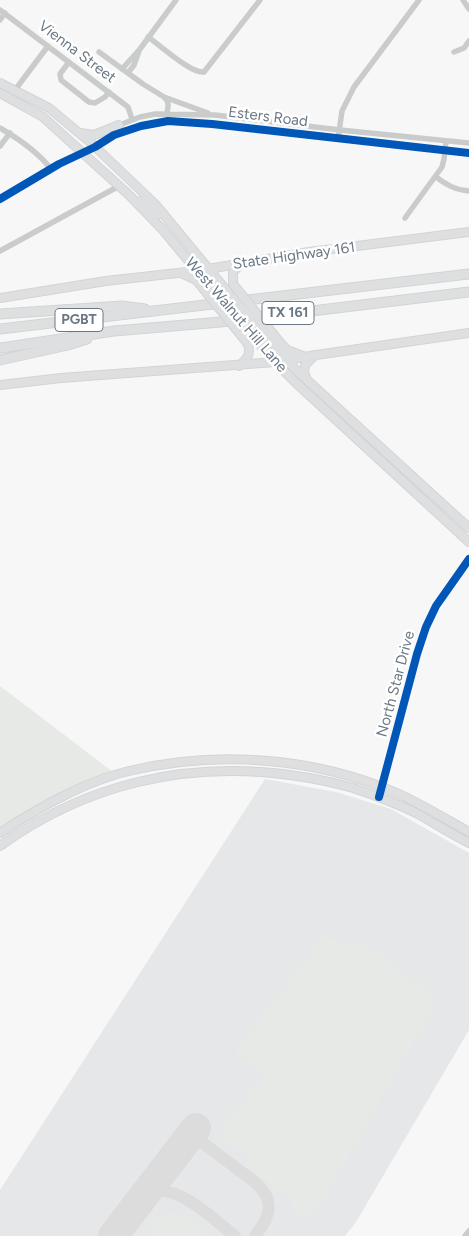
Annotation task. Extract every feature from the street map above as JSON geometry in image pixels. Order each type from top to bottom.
[{"type":"highway","name":"TX 161","points":[[157,311],[466,274]]},
{"type":"highway","name":"TX 161","points":[[114,331],[221,322],[467,292]]},
{"type":"highway","points":[[0,314],[122,306],[157,311]]},
{"type":"highway","name":"PGBT","points":[[0,329],[157,311]]},
{"type":"highway","points":[[0,360],[68,345],[114,331]]},
{"type":"highway","name":"PGBT","points":[[0,348],[114,331]]},
{"type":"main road","name":"West Walnut Hill Lane","points":[[0,83],[49,108],[92,144],[142,191],[163,213],[208,269],[287,360],[469,528]]},
{"type":"main road","name":"West Walnut Hill Lane","points":[[0,93],[43,117],[129,195],[182,253],[275,362],[469,542]]},
{"type":"main road","points":[[78,132],[94,135],[119,125]]},
{"type":"main road","points":[[129,195],[156,215],[163,213]]},
{"type":"main road","name":"State Highway 161","points":[[0,298],[106,281],[208,269],[309,252],[469,232]]},
{"type":"main road","points":[[182,253],[180,267],[175,273],[196,280],[248,344],[250,352],[248,358],[239,366]]},
{"type":"main road","points":[[242,263],[233,272],[232,284],[287,350],[304,357]]},
{"type":"main road","points":[[0,385],[61,378],[239,366],[469,333]]},
{"type":"main road","points":[[307,380],[304,372],[305,365],[316,355]]},
{"type":"main road","points":[[343,425],[349,419]]},
{"type":"main road","points":[[0,834],[31,814],[101,780],[128,772],[180,762],[228,758],[272,762],[332,772],[381,787],[400,794],[469,832]]},
{"type":"main road","points":[[0,846],[37,822],[79,801],[123,785],[165,776],[215,770],[273,773],[351,787],[415,813],[469,843]]},
{"type":"street","points":[[122,69],[140,49],[176,0]]},
{"type":"street","points":[[148,37],[188,66],[200,73],[204,72],[260,0]]},
{"type":"street","points":[[338,139],[342,111],[354,87],[419,0]]},
{"type":"street","points":[[463,0],[469,8]]},
{"type":"street","points":[[0,20],[2,12]]},
{"type":"street","name":"Vienna Street","points":[[2,12],[128,107],[132,119]]},
{"type":"street","points":[[454,52],[464,48],[469,41]]},
{"type":"street","points":[[15,90],[48,46]]},
{"type":"street","points":[[128,73],[134,65],[140,49]]},
{"type":"street","points":[[99,52],[164,97],[215,115]]},
{"type":"street","points":[[69,62],[60,74],[61,80],[90,102],[95,103],[109,92]]},
{"type":"street","points":[[164,97],[169,105],[168,121]]},
{"type":"street","name":"Esters Road","points":[[82,152],[119,125],[132,119],[167,113],[215,115],[469,143]]},
{"type":"street","name":"Esters Road","points":[[92,144],[127,130],[168,121],[212,124],[469,153]]},
{"type":"street","points":[[264,130],[265,121]]},
{"type":"street","points":[[0,128],[38,154],[51,169]]},
{"type":"street","points":[[0,146],[10,134]]},
{"type":"street","points":[[405,218],[442,167],[446,141]]},
{"type":"street","points":[[0,199],[82,152]]},
{"type":"street","points":[[436,177],[449,187],[469,191]]},
{"type":"street","points":[[0,251],[118,186]]},
{"type":"street","name":"North Star Drive","points":[[379,797],[426,627],[436,606],[469,559]]},
{"type":"street","points":[[465,1236],[469,1231]]},
{"type":"shaded area","points":[[0,686],[113,772],[54,796],[26,811],[0,829]]},
{"type":"shaded area","points":[[265,779],[336,792],[391,809],[469,853],[469,1030],[356,1222],[345,1236],[0,1236],[0,1190]]},
{"type":"shaded area","points":[[323,937],[345,946],[363,944],[369,946],[428,992],[432,1006],[431,1012],[321,1204],[310,1213],[297,1215],[292,1211],[292,1201],[247,1166],[250,1160],[218,1136],[264,1075],[234,1053]]},
{"type":"shaded area","points":[[172,1212],[183,1215],[209,1236],[141,1236],[158,1218]]},
{"type":"taxiway","points":[[191,1134],[256,1183],[266,1196],[269,1209],[264,1222],[255,1236]]},
{"type":"taxiway","points":[[135,1208],[150,1194],[165,1191],[176,1194],[197,1206],[235,1236]]},
{"type":"runway","points":[[113,1236],[196,1128]]},
{"type":"cycle path","points":[[0,199],[59,164],[95,147],[114,135],[141,126],[168,121],[212,124],[469,153]]},
{"type":"cycle path","points":[[379,797],[426,627],[436,606],[469,559]]}]
